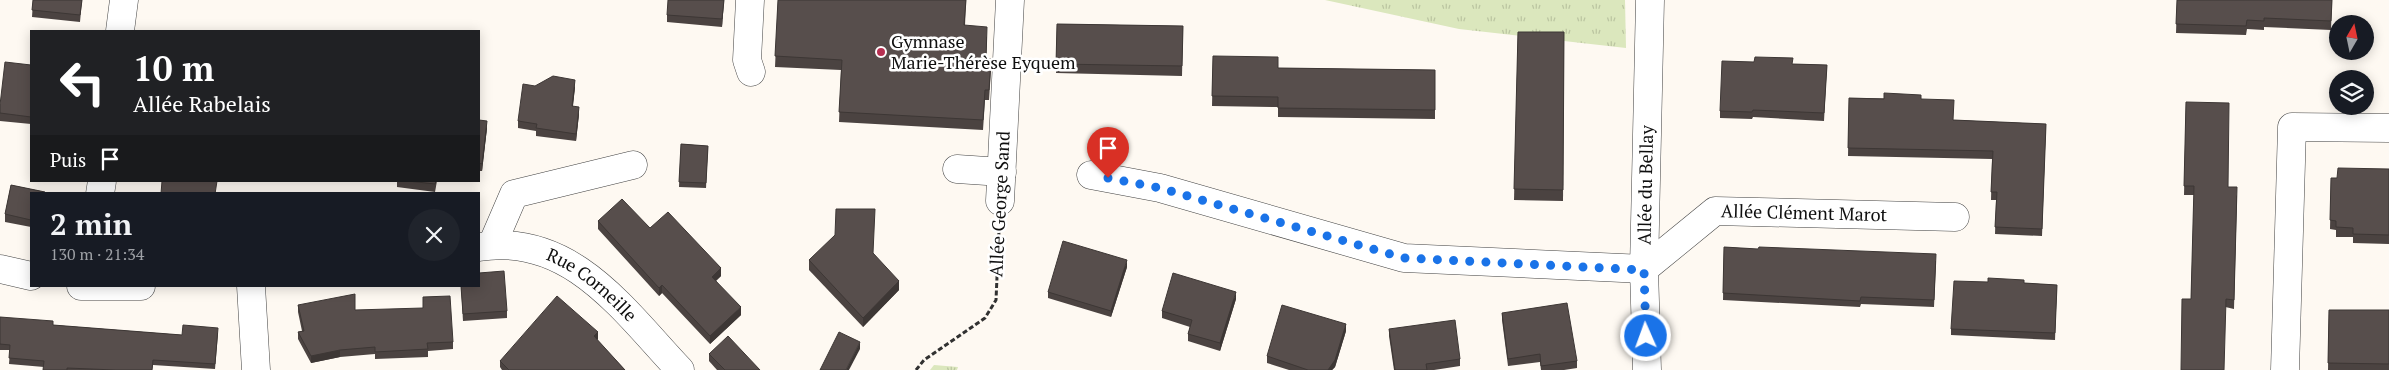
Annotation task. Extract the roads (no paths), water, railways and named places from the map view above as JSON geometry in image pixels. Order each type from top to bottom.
[{"type":"street","points":[[120,30],[124,0]]},
{"type":"street","points":[[750,0],[747,60],[750,72]]},
{"type":"street","name":"Allée George Sand","points":[[1000,202],[1010,0]]},
{"type":"street","name":"Allée du Bellay","points":[[1647,370],[1644,270],[1650,0]]},
{"type":"street","points":[[2285,370],[2292,127],[2389,128]]},
{"type":"street","points":[[485,246],[514,194],[632,165]]},
{"type":"street","points":[[957,169],[1002,172]]},
{"type":"street","points":[[1091,175],[1160,188],[1404,258],[1644,270]]},
{"type":"street","name":"Allée Clément Marot","points":[[1644,270],[1714,211],[1955,217]]},
{"type":"street","name":"Rue Corneille","points":[[485,246],[527,248],[562,259],[592,278],[680,370]]},
{"type":"street","points":[[0,269],[30,276]]},
{"type":"street","points":[[251,287],[256,370]]},
{"type":"place","name":"Gymnase Marie-Thérèse Eyquem","points":[[881,52]]}]
